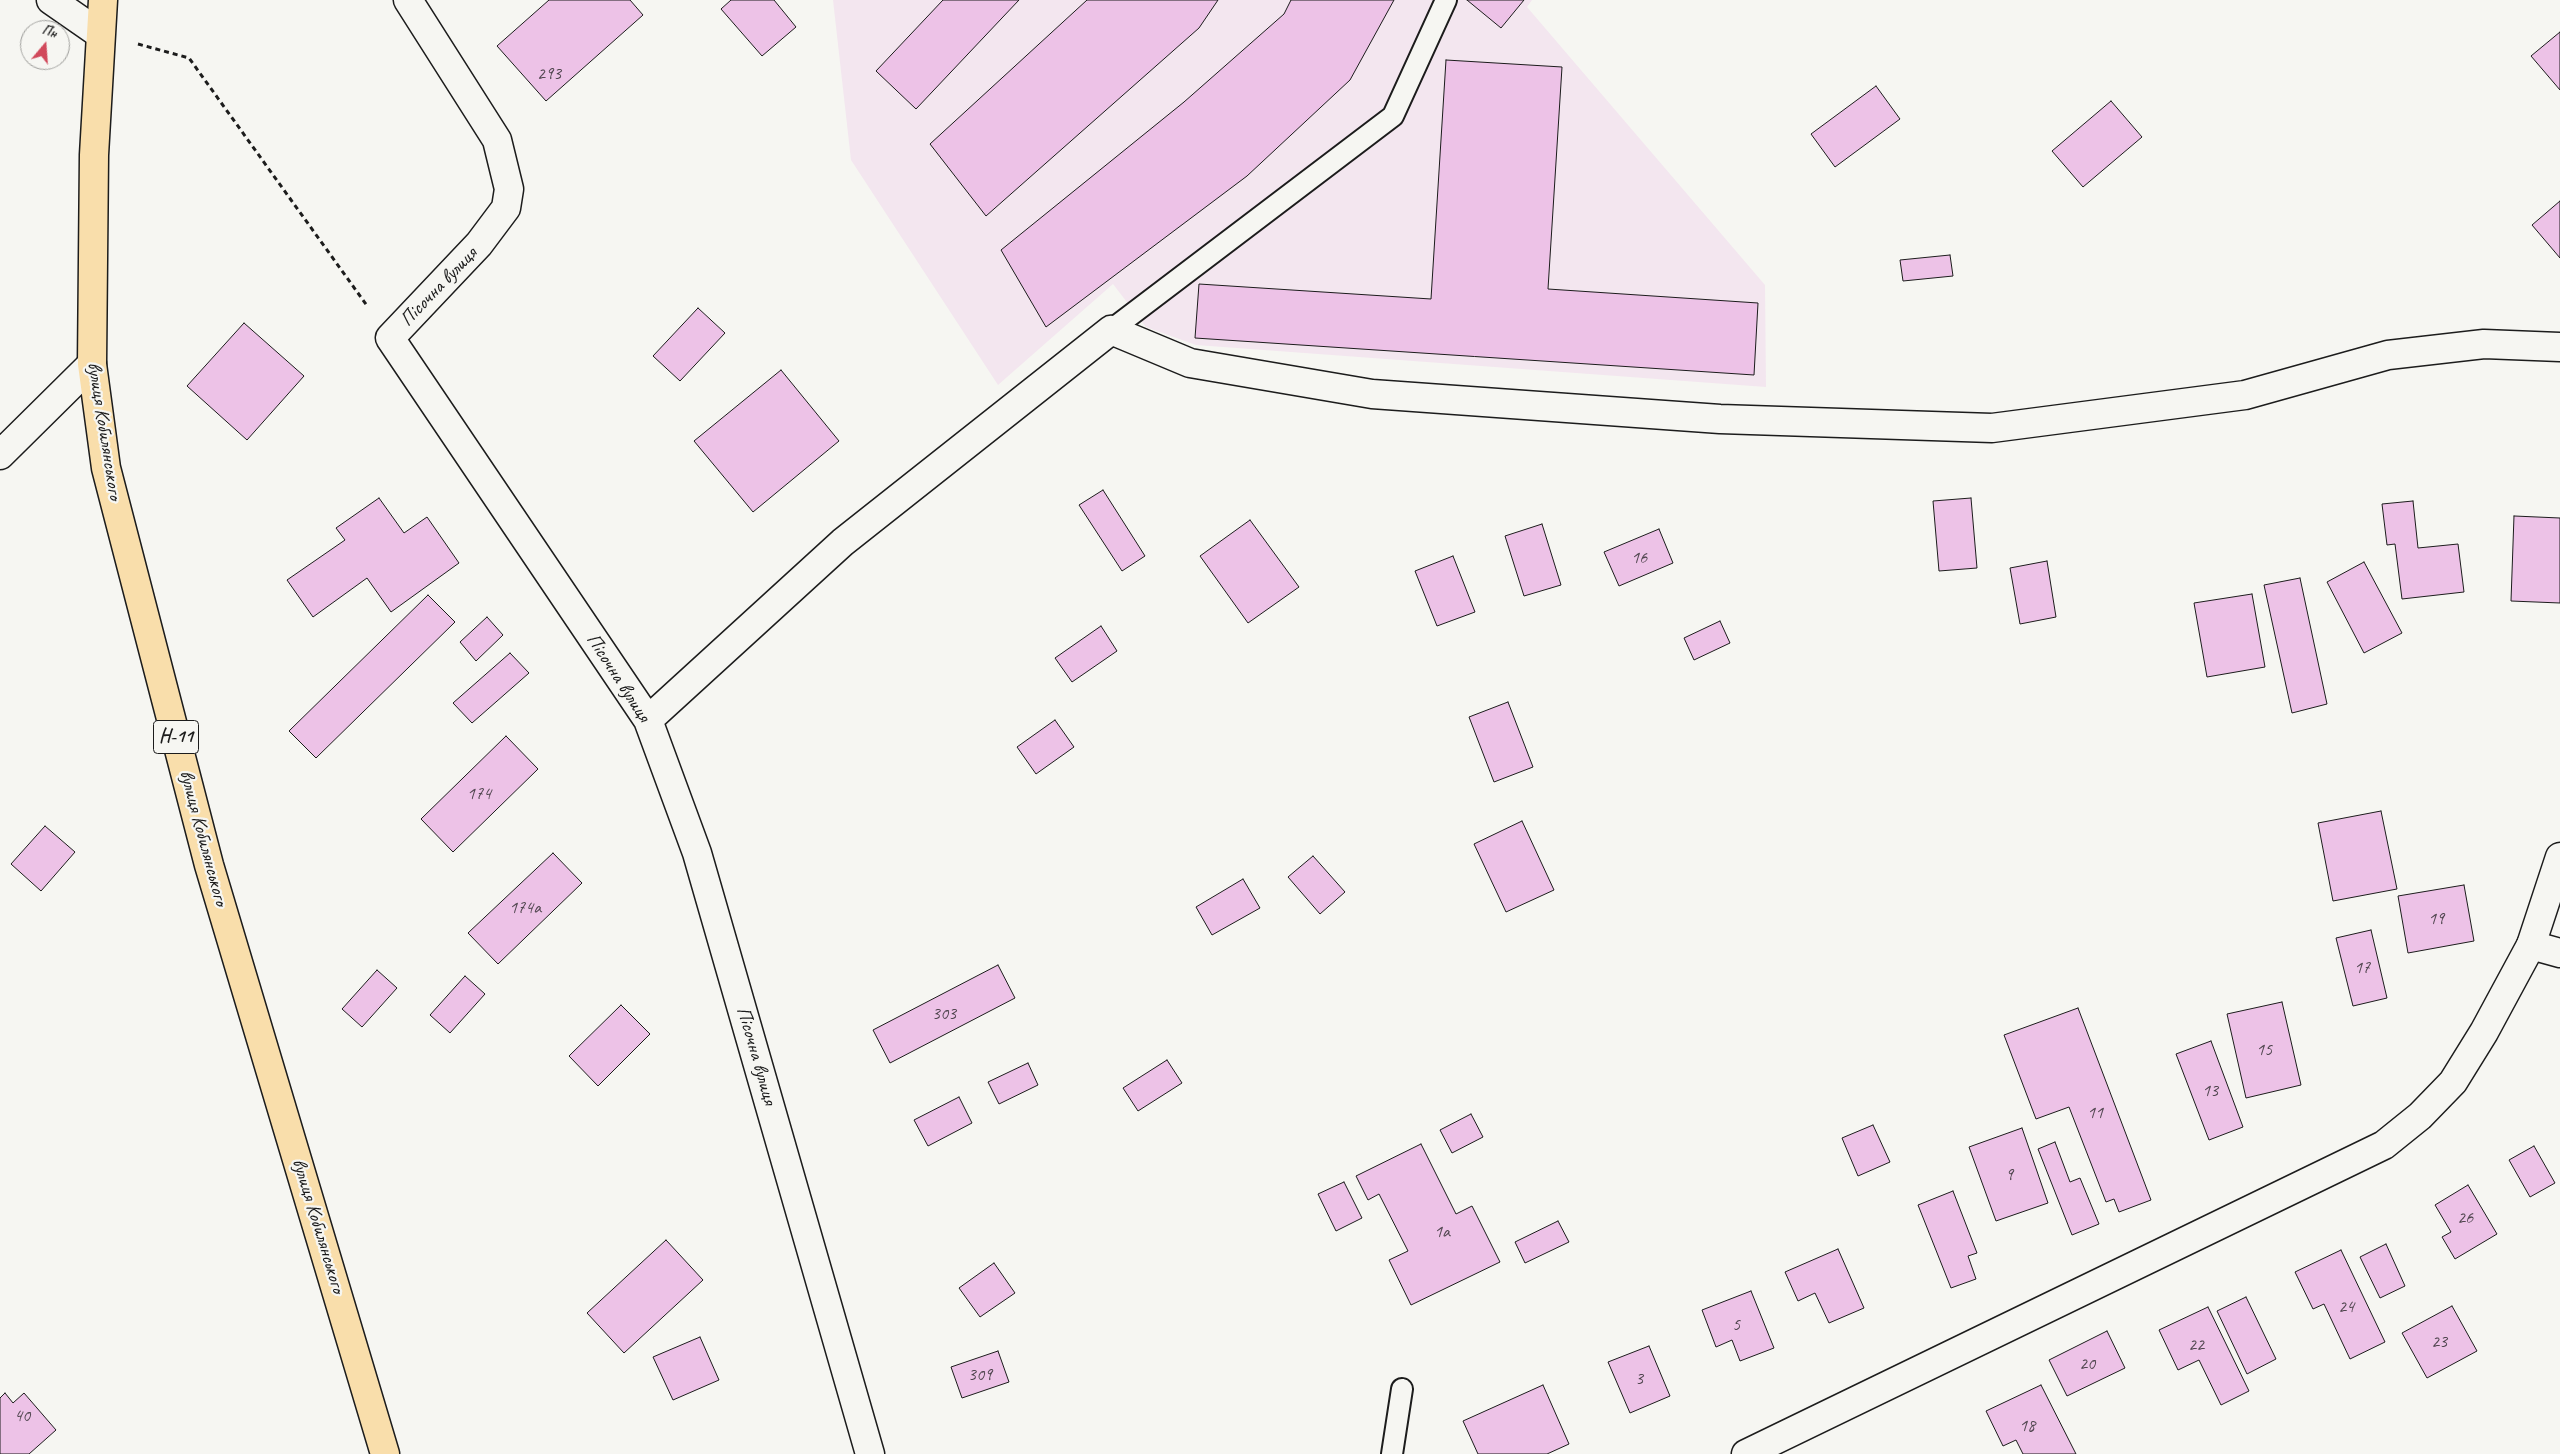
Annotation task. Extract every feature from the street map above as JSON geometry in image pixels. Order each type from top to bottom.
[{"type":"main road","name":"вулиця Кобилянського","points":[[103,0],[94,155],[92,364],[106,468],[209,865],[385,1454]]},
{"type":"street","points":[[50,0],[100,34]]},
{"type":"street","name":"Пісочна вулиця","points":[[408,0],[498,140],[509,189],[506,208],[479,244],[390,338],[648,720],[698,853],[870,1454]]},
{"type":"street","points":[[648,720],[843,542],[1111,330],[1190,363],[1372,394],[1720,419],[1992,428],[2245,394],[2388,355],[2484,344],[2560,347]]},
{"type":"street","points":[[0,455],[92,364]]},
{"type":"street","points":[[1746,1454],[2384,1145],[2420,1116],[2453,1082],[2484,1032],[2530,945],[2560,857]]},
{"type":"street","points":[[2530,945],[2560,953]]},
{"type":"lane","points":[[1111,330],[1394,116],[1446,0]]},
{"type":"lane","points":[[1392,1454],[1402,1389]]},
{"type":"path","points":[[100,34],[189,58],[390,338]]},
{"type":"shaded area","points":[[833,0],[1532,0],[1527,7],[1765,285],[1766,387],[1196,345],[1146,327],[1113,284],[998,385],[851,160]]},
{"type":"building","points":[[549,0],[630,0],[643,15],[546,101],[497,46]]},
{"type":"building","points":[[731,0],[774,0],[796,27],[762,56],[721,9]]},
{"type":"building","points":[[943,0],[1019,0],[916,109],[876,71]]},
{"type":"building","points":[[1087,0],[1218,0],[1199,28],[986,216],[930,144]]},
{"type":"building","points":[[1291,0],[1394,0],[1350,80],[1247,176],[1046,327],[1001,250],[1184,102],[1284,14]]},
{"type":"building","points":[[1467,0],[1524,0],[1501,28]]},
{"type":"building","points":[[2560,32],[2560,90],[2531,56]]},
{"type":"building","points":[[1446,60],[1562,67],[1548,289],[1758,303],[1754,375],[1195,338],[1199,284],[1431,299]]},
{"type":"building","points":[[1876,86],[1900,119],[1835,167],[1811,134]]},
{"type":"building","points":[[2111,101],[2142,137],[2083,187],[2052,151]]},
{"type":"building","points":[[2560,201],[2560,258],[2532,225]]},
{"type":"building","points":[[1950,255],[1953,276],[1903,281],[1900,260]]},
{"type":"building","points":[[698,308],[725,333],[680,381],[653,356]]},
{"type":"building","points":[[244,323],[304,376],[247,440],[187,386]]},
{"type":"building","points":[[781,370],[839,441],[753,512],[694,441]]},
{"type":"building","points":[[1103,490],[1145,556],[1122,571],[1079,505]]},
{"type":"building","points":[[379,498],[404,533],[427,517],[459,563],[391,612],[367,578],[313,617],[287,580],[345,540],[336,528]]},
{"type":"building","points":[[1971,498],[1977,568],[1939,571],[1933,501]]},
{"type":"building","points":[[2413,501],[2418,548],[2458,544],[2464,592],[2402,599],[2395,544],[2387,545],[2382,504]]},
{"type":"building","points":[[2514,516],[2560,518],[2560,603],[2511,601]]},
{"type":"building","points":[[1250,520],[1299,587],[1248,623],[1200,556]]},
{"type":"building","points":[[1542,524],[1561,585],[1524,596],[1505,536]]},
{"type":"building","points":[[1659,529],[1673,563],[1619,586],[1604,552]]},
{"type":"building","points":[[1453,556],[1475,612],[1437,626],[1415,571]]},
{"type":"building","points":[[2047,561],[2056,617],[2020,624],[2010,568]]},
{"type":"building","points":[[2364,562],[2402,633],[2364,653],[2327,582]]},
{"type":"building","points":[[2300,578],[2327,704],[2292,713],[2264,585]]},
{"type":"building","points":[[2252,594],[2265,667],[2207,677],[2194,603]]},
{"type":"building","points":[[428,595],[455,622],[316,758],[289,731]]},
{"type":"building","points":[[487,617],[503,635],[476,661],[460,642]]},
{"type":"building","points":[[1720,621],[1730,643],[1694,660],[1684,638]]},
{"type":"building","points":[[1101,626],[1117,651],[1072,682],[1055,658]]},
{"type":"building","points":[[510,653],[529,673],[472,723],[453,703]]},
{"type":"building","points":[[1508,702],[1533,767],[1494,782],[1469,717]]},
{"type":"building","points":[[1055,720],[1074,747],[1036,774],[1017,747]]},
{"type":"building","points":[[506,736],[538,769],[453,852],[421,819]]},
{"type":"building","points":[[2381,811],[2397,889],[2333,901],[2318,823]]},
{"type":"building","points":[[1522,821],[1554,890],[1506,912],[1474,844]]},
{"type":"building","points":[[45,826],[75,852],[41,891],[11,864]]},
{"type":"building","points":[[553,853],[582,883],[498,964],[468,933]]},
{"type":"building","points":[[1313,856],[1345,892],[1320,914],[1288,877]]},
{"type":"building","points":[[1243,879],[1260,908],[1212,935],[1196,907]]},
{"type":"building","points":[[2464,885],[2474,941],[2408,953],[2398,896]]},
{"type":"building","points":[[2371,930],[2387,998],[2353,1006],[2336,938]]},
{"type":"building","points":[[998,965],[1015,998],[890,1063],[873,1030]]},
{"type":"building","points":[[377,970],[397,988],[362,1027],[342,1009]]},
{"type":"building","points":[[465,976],[485,994],[450,1033],[430,1015]]},
{"type":"building","points":[[2282,1002],[2301,1085],[2246,1098],[2227,1014]]},
{"type":"building","points":[[621,1005],[650,1034],[598,1086],[569,1056]]},
{"type":"building","points":[[2078,1008],[2151,1200],[2119,1212],[2114,1199],[2106,1202],[2069,1107],[2036,1119],[2004,1035]]},
{"type":"building","points":[[2211,1041],[2243,1127],[2209,1140],[2176,1054]]},
{"type":"building","points":[[1167,1060],[1182,1083],[1138,1111],[1123,1088]]},
{"type":"building","points":[[1028,1063],[1038,1085],[999,1104],[988,1082]]},
{"type":"building","points":[[959,1097],[972,1123],[928,1146],[914,1120]]},
{"type":"building","points":[[1471,1114],[1483,1137],[1452,1153],[1440,1130]]},
{"type":"building","points":[[1873,1125],[1890,1162],[1858,1176],[1842,1138]]},
{"type":"building","points":[[2022,1128],[2048,1203],[1996,1221],[1969,1147]]},
{"type":"building","points":[[2055,1142],[2070,1182],[2080,1178],[2099,1224],[2072,1235],[2038,1149]]},
{"type":"building","points":[[1421,1144],[1456,1214],[1472,1206],[1500,1262],[1411,1305],[1389,1260],[1408,1251],[1379,1194],[1368,1200],[1356,1176]]},
{"type":"building","points":[[2534,1146],[2555,1183],[2530,1197],[2509,1160]]},
{"type":"building","points":[[1344,1182],[1362,1218],[1336,1231],[1318,1194]]},
{"type":"building","points":[[2468,1185],[2497,1234],[2455,1259],[2442,1237],[2451,1232],[2435,1205]]},
{"type":"building","points":[[1953,1191],[1977,1253],[1968,1256],[1976,1279],[1951,1288],[1918,1205]]},
{"type":"building","points":[[1558,1221],[1569,1242],[1525,1263],[1515,1242]]},
{"type":"building","points":[[666,1240],[703,1280],[624,1353],[587,1313]]},
{"type":"building","points":[[2386,1244],[2405,1286],[2380,1298],[2360,1257]]},
{"type":"building","points":[[1838,1249],[1864,1308],[1829,1323],[1815,1293],[1798,1301],[1785,1272]]},
{"type":"building","points":[[2341,1250],[2385,1342],[2350,1359],[2324,1304],[2313,1309],[2295,1272]]},
{"type":"building","points":[[994,1263],[1015,1293],[980,1317],[959,1288]]},
{"type":"building","points":[[1751,1291],[1774,1348],[1740,1361],[1732,1340],[1716,1347],[1702,1310]]},
{"type":"building","points":[[2246,1297],[2276,1359],[2247,1374],[2217,1311]]},
{"type":"building","points":[[2452,1306],[2477,1351],[2427,1378],[2402,1333]]},
{"type":"building","points":[[2208,1307],[2249,1391],[2221,1405],[2199,1360],[2178,1370],[2159,1330]]},
{"type":"building","points":[[2107,1331],[2125,1368],[2067,1396],[2049,1360]]},
{"type":"building","points":[[700,1337],[719,1380],[673,1400],[653,1357]]},
{"type":"building","points":[[1649,1346],[1670,1396],[1630,1413],[1608,1362]]},
{"type":"building","points":[[998,1351],[1009,1382],[962,1398],[951,1367]]},
{"type":"building","points":[[1543,1385],[1569,1444],[1547,1454],[1478,1454],[1463,1421]]},
{"type":"building","points":[[2041,1385],[2076,1454],[2023,1454],[2016,1440],[2003,1446],[1986,1411]]},
{"type":"building","points":[[5,1393],[13,1403],[24,1393],[56,1430],[29,1454],[0,1454],[0,1398]]}]
